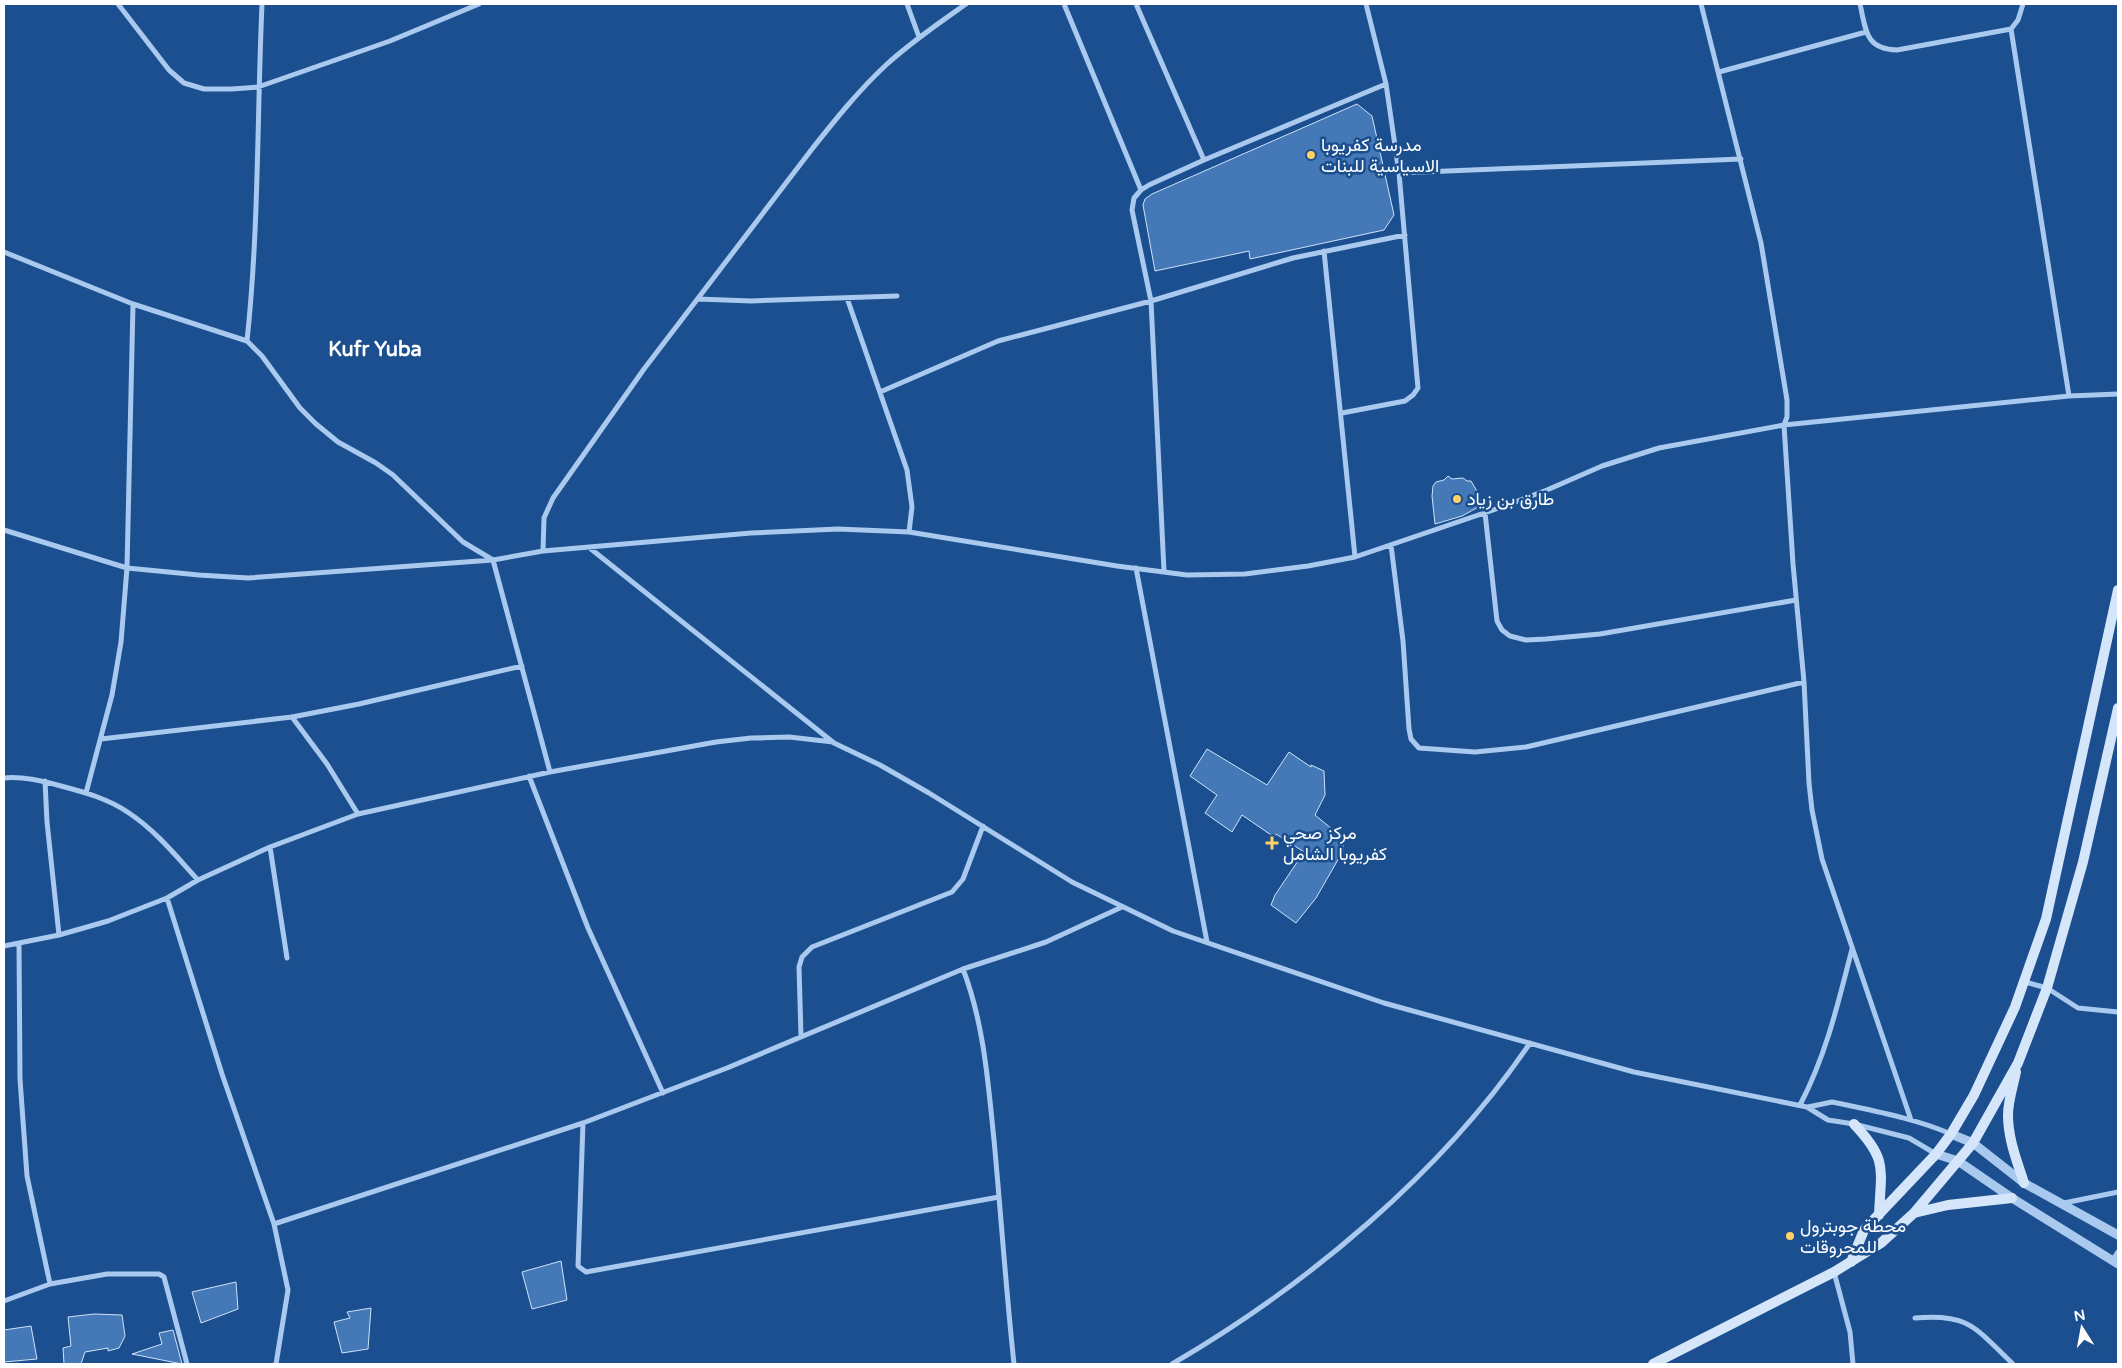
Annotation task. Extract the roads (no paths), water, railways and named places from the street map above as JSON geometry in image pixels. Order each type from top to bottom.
[{"type":"main road","points":[[1851,1262],[1864,1230],[1936,1154],[1951,1134],[1974,1094],[2025,982],[2046,919],[2118,590]]},
{"type":"main road","points":[[1653,1364],[1834,1272],[1881,1243],[1914,1212],[1973,1143],[2018,1063],[2047,988],[2083,862],[2118,708]]},
{"type":"main road","points":[[2018,1063],[2008,1120],[2012,1146],[2024,1183]]},
{"type":"main road","points":[[1854,1124],[1872,1142],[1878,1155],[1882,1170],[1879,1215]]},
{"type":"main road","points":[[1914,1212],[1948,1205],[2012,1198]]},
{"type":"street","points":[[118,4],[169,70],[184,83],[204,89],[258,87],[390,41],[479,4]]},
{"type":"street","points":[[247,341],[257,222],[258,87],[262,4]]},
{"type":"street","points":[[907,4],[919,37]]},
{"type":"street","points":[[543,552],[544,518],[553,498],[644,369],[698,299],[837,119],[886,65],[919,37],[966,4]]},
{"type":"street","points":[[1064,4],[1141,190]]},
{"type":"street","points":[[1136,4],[1204,160]]},
{"type":"street","points":[[1342,414],[1405,401],[1418,388],[1399,174],[1386,84],[1366,4]]},
{"type":"street","points":[[1702,4],[1741,159],[1769,285],[1787,400],[1784,424],[1796,600],[1804,682],[1809,784],[1816,835],[1822,859],[1911,1120]]},
{"type":"street","points":[[1860,4],[1866,32],[1875,45],[1885,50],[1897,50],[2011,29],[2018,20],[2022,4]]},
{"type":"street","points":[[2011,29],[2069,396]]},
{"type":"street","points":[[1719,72],[1866,32]]},
{"type":"street","points":[[1164,571],[1151,301],[1132,210],[1134,198],[1141,190],[1204,160],[1386,84]]},
{"type":"street","points":[[1399,174],[1741,159]]},
{"type":"street","points":[[880,392],[998,340],[1151,301],[1241,273],[1324,251],[1405,235]]},
{"type":"street","points":[[1324,251],[1355,557]]},
{"type":"street","points":[[4,252],[133,304],[247,341],[262,356],[300,408],[316,424],[338,442],[376,463],[392,475],[463,542],[493,560],[550,772]]},
{"type":"street","points":[[698,299],[751,301],[897,296]]},
{"type":"street","points":[[847,298],[907,470],[912,506],[909,532]]},
{"type":"street","points":[[86,793],[112,695],[121,642],[127,568],[133,304]]},
{"type":"street","points":[[4,530],[127,568],[248,578],[493,560],[543,552],[797,530],[838,529],[909,532],[1187,575],[1245,574],[1308,566],[1355,557],[1485,513],[1630,456],[1659,448],[1784,424],[2069,396],[2118,394]]},
{"type":"street","points":[[1485,513],[1497,621],[1502,630],[1510,636],[1526,640],[1575,637],[1796,600]]},
{"type":"street","points":[[1391,545],[1403,641],[1409,730],[1411,739],[1419,748],[1475,752],[1526,747],[1804,682]]},
{"type":"street","points":[[591,548],[834,742],[901,777],[1072,882],[1173,931],[1384,1003],[1634,1072],[1800,1105],[1807,1107],[1828,1120],[1854,1124],[1909,1138],[1936,1154],[1958,1161],[2012,1198],[2115,1263],[2118,1252]]},
{"type":"street","points":[[1136,568],[1207,942]]},
{"type":"street","points":[[101,739],[292,717],[359,704],[522,666]]},
{"type":"street","points":[[292,717],[327,764],[358,814]]},
{"type":"street","points":[[4,946],[59,935],[108,921],[167,898],[198,880],[270,847],[358,814],[529,776],[634,756],[751,738],[789,737],[834,742]]},
{"type":"street","points":[[529,776],[588,928],[663,1093]]},
{"type":"street","points":[[4,778],[45,781],[86,793],[128,812],[160,838],[198,880]]},
{"type":"street","points":[[45,781],[47,822],[59,935]]},
{"type":"street","points":[[801,1036],[799,972],[802,957],[812,947],[952,892],[963,879],[982,826]]},
{"type":"street","points":[[270,847],[287,958]]},
{"type":"street","points":[[167,898],[222,1074],[274,1224],[288,1290],[276,1364]]},
{"type":"street","points":[[274,1224],[583,1123],[663,1093],[963,969],[1046,942],[1122,907]]},
{"type":"street","points":[[19,944],[20,1079],[27,1176],[50,1284]]},
{"type":"street","points":[[1800,1105],[1816,1073],[1834,1023],[1852,949]]},
{"type":"street","points":[[963,969],[971,989],[982,1034],[1014,1364]]},
{"type":"street","points":[[2025,982],[2047,988],[2078,1008],[2118,1012]]},
{"type":"street","points":[[1172,1364],[1266,1303],[1365,1226],[1422,1172],[1472,1120],[1506,1079],[1530,1043]]},
{"type":"street","points":[[1807,1107],[1832,1102],[1931,1125],[1973,1143],[2024,1183],[2064,1203],[2118,1235]]},
{"type":"street","points":[[583,1123],[578,1266],[586,1272],[999,1196]]},
{"type":"street","points":[[2064,1203],[2118,1192]]},
{"type":"street","points":[[1834,1272],[1850,1332],[1853,1364]]},
{"type":"street","points":[[4,1301],[50,1284],[107,1274],[159,1274],[163,1276],[186,1364]]},
{"type":"street","points":[[1915,1318],[1939,1316],[1974,1326],[2013,1364]]},
{"type":"place","name":"مدرسة كفريوبا الاسياسية للبنات","points":[[1311,155]]},
{"type":"place","name":"طارق بن زياد","points":[[1457,499]]},
{"type":"place","name":"مركز صحي كفريوبا الشامل","points":[[1272,843]]},
{"type":"place","name":"محطة جوبترول للمحروقات","points":[[1790,1236]]},
{"type":"district","name":"Kufr Yuba","points":[[375,350]]}]
